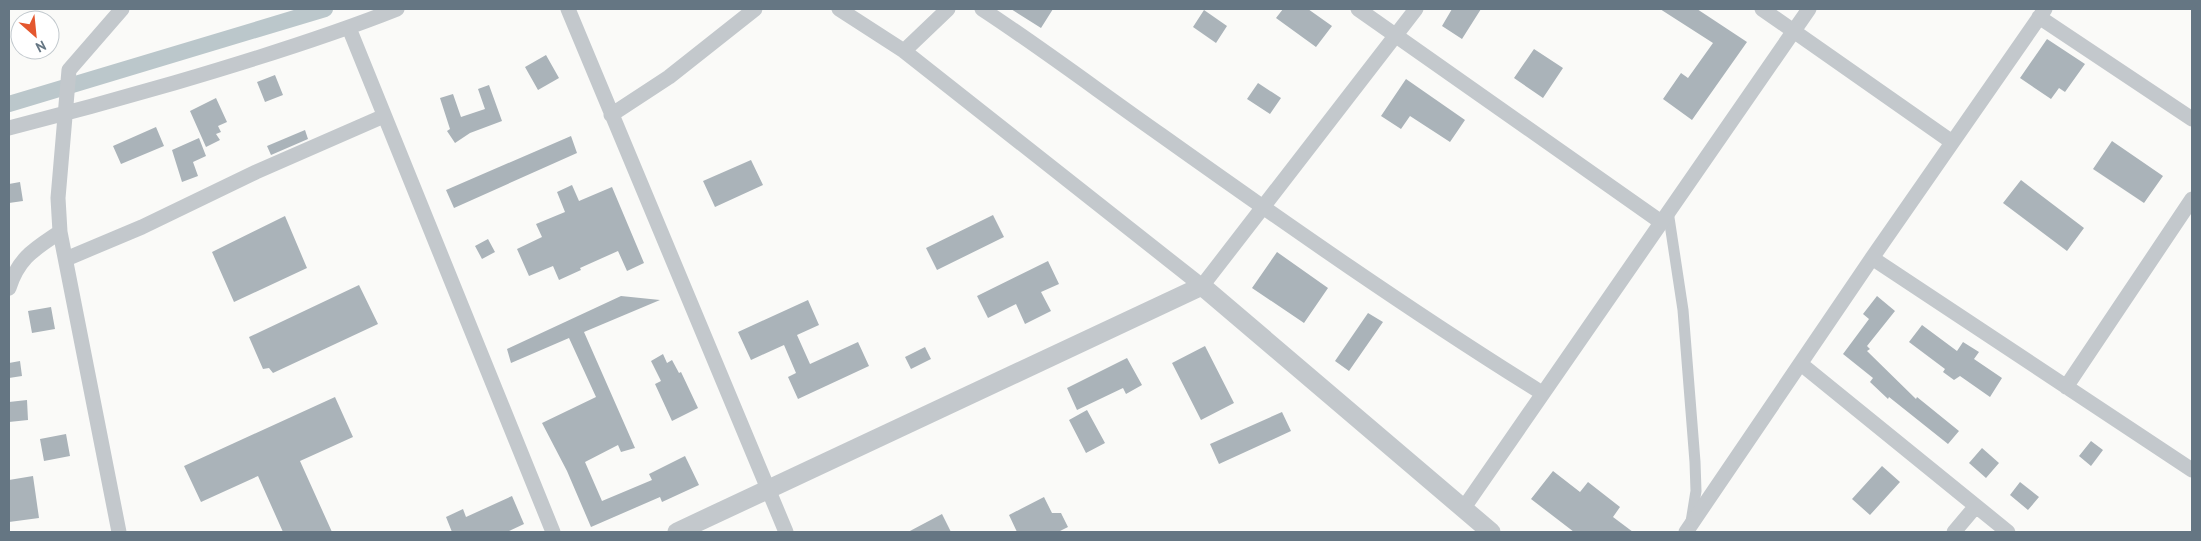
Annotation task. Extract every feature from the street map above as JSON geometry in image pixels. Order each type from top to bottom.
[{"type":"street","points":[[119,532],[60,232],[58,198],[69,70],[122,9]]},
{"type":"street","points":[[9,128],[279,52],[397,9]]},
{"type":"street","points":[[568,9],[786,532]]},
{"type":"street","points":[[611,115],[682,68],[755,9]]},
{"type":"street","points":[[839,9],[904,51],[1202,286],[1491,532]]},
{"type":"street","points":[[904,51],[948,9]]},
{"type":"street","points":[[982,9],[1054,57],[1160,134],[1457,340],[1542,393]]},
{"type":"street","points":[[1358,9],[1665,216],[1683,310],[1695,462],[1696,491],[1688,528]]},
{"type":"street","points":[[676,532],[1202,286],[1416,9]]},
{"type":"street","points":[[1762,9],[1952,142]]},
{"type":"street","points":[[1463,509],[1809,9]]},
{"type":"street","points":[[1688,528],[2042,13],[2192,119]]},
{"type":"street","points":[[349,28],[553,532]]},
{"type":"street","points":[[66,259],[142,227],[247,176],[384,116]]},
{"type":"street","points":[[2066,387],[2192,199]]},
{"type":"street","points":[[9,288],[17,267],[27,254],[60,232]]},
{"type":"street","points":[[1872,258],[2066,387],[2191,466]]},
{"type":"street","points":[[1800,364],[2008,532]]},
{"type":"street","points":[[1954,532],[1976,506]]},
{"type":"building","points":[[1011,9],[1053,9],[1041,28]]},
{"type":"building","points":[[1283,9],[1308,9],[1332,26],[1316,47],[1276,18]]},
{"type":"building","points":[[1452,9],[1481,9],[1462,39],[1442,26]]},
{"type":"building","points":[[1660,9],[1697,9],[1747,42],[1692,120],[1663,99],[1681,73],[1688,78],[1713,43]]},
{"type":"building","points":[[1204,10],[1227,26],[1216,43],[1193,27]]},
{"type":"building","points":[[2047,39],[2085,64],[2065,92],[2059,88],[2051,99],[2020,78]]},
{"type":"building","points":[[1534,49],[1563,68],[1543,98],[1514,78]]},
{"type":"building","points":[[546,55],[559,78],[538,90],[525,67]]},
{"type":"building","points":[[275,75],[283,95],[265,102],[257,82]]},
{"type":"building","points":[[1406,79],[1465,120],[1450,142],[1410,116],[1401,129],[1381,116]]},
{"type":"building","points":[[1258,83],[1281,98],[1270,114],[1247,99]]},
{"type":"building","points":[[489,85],[502,121],[470,133],[455,143],[447,131],[450,129],[440,98],[453,94],[461,117],[485,109],[478,89]]},
{"type":"building","points":[[216,98],[227,122],[218,126],[221,132],[216,134],[220,140],[206,147],[190,111]]},
{"type":"building","points":[[156,127],[164,146],[121,164],[113,146]]},
{"type":"building","points":[[305,130],[308,139],[271,155],[267,146]]},
{"type":"building","points":[[571,136],[577,153],[454,208],[446,190]]},
{"type":"building","points":[[199,138],[206,156],[193,162],[198,176],[182,182],[172,150]]},
{"type":"building","points":[[2112,141],[2163,176],[2144,203],[2093,169]]},
{"type":"building","points":[[751,160],[763,185],[715,207],[703,181]]},
{"type":"building","points":[[2021,180],[2084,228],[2067,251],[2003,203]]},
{"type":"building","points":[[20,182],[23,201],[9,203],[9,184]]},
{"type":"building","points":[[572,185],[579,201],[612,187],[644,263],[627,271],[618,251],[580,268],[581,270],[559,280],[553,266],[529,276],[517,249],[542,237],[536,224],[565,212],[557,192]]},
{"type":"building","points":[[993,215],[1004,237],[937,270],[926,248]]},
{"type":"building","points":[[285,216],[307,268],[234,302],[212,252]]},
{"type":"building","points":[[488,239],[495,252],[482,259],[475,246]]},
{"type":"building","points":[[1277,252],[1328,288],[1304,323],[1252,288]]},
{"type":"building","points":[[1048,261],[1059,284],[1041,292],[1051,311],[1025,324],[1016,304],[988,318],[977,296]]},
{"type":"building","points":[[359,285],[378,324],[273,373],[269,368],[263,369],[249,337]]},
{"type":"building","points":[[621,296],[660,300],[584,332],[635,448],[621,452],[618,445],[585,462],[602,501],[652,480],[649,474],[685,456],[699,485],[662,502],[660,497],[591,527],[567,471],[542,423],[596,397],[569,338],[511,363],[507,349]]},
{"type":"building","points":[[1877,296],[1895,311],[1867,346],[1870,349],[1867,351],[1916,399],[1917,397],[1959,431],[1948,444],[1889,397],[1888,399],[1870,382],[1873,378],[1843,354],[1869,319],[1863,314]]},
{"type":"building","points":[[808,300],[819,325],[797,335],[810,364],[858,342],[869,366],[798,399],[788,377],[796,373],[784,345],[751,360],[738,332]]},
{"type":"building","points":[[51,307],[55,329],[32,333],[28,311]]},
{"type":"building","points":[[1368,313],[1383,322],[1349,371],[1335,361]]},
{"type":"building","points":[[1922,325],[1957,351],[1963,342],[1979,352],[1974,359],[2002,378],[1990,397],[1960,376],[1954,380],[1943,372],[1945,369],[1909,342]]},
{"type":"building","points":[[1205,346],[1234,403],[1201,420],[1172,363]]},
{"type":"building","points":[[925,347],[931,359],[911,369],[905,357]]},
{"type":"building","points":[[663,354],[667,363],[672,360],[679,373],[681,372],[698,408],[672,421],[655,384],[661,381],[651,361]]},
{"type":"building","points":[[1127,358],[1142,385],[1126,394],[1123,388],[1077,410],[1067,388]]},
{"type":"building","points":[[20,361],[22,376],[9,378],[9,363]]},
{"type":"building","points":[[335,397],[353,437],[300,461],[332,532],[283,532],[258,476],[201,502],[184,466]]},
{"type":"building","points":[[27,400],[28,420],[9,422],[9,402]]},
{"type":"building","points":[[1087,410],[1105,443],[1086,453],[1069,420]]},
{"type":"building","points":[[1282,412],[1291,431],[1219,464],[1210,444]]},
{"type":"building","points":[[66,434],[70,456],[44,461],[40,439]]},
{"type":"building","points":[[2091,441],[2103,450],[2091,466],[2079,456]]},
{"type":"building","points":[[1982,448],[1999,463],[1986,478],[1969,463]]},
{"type":"building","points":[[1882,466],[1900,482],[1870,515],[1852,499]]},
{"type":"building","points":[[1553,471],[1580,492],[1588,482],[1620,507],[1613,517],[1633,532],[1574,532],[1531,499]]},
{"type":"building","points":[[33,476],[39,518],[9,522],[9,480]]},
{"type":"building","points":[[2020,482],[2039,497],[2028,510],[2010,495]]},
{"type":"building","points":[[512,496],[524,524],[507,532],[452,532],[446,517],[463,509],[466,517]]},
{"type":"building","points":[[1044,497],[1052,513],[1061,513],[1068,527],[1058,532],[1017,532],[1009,515]]},
{"type":"building","points":[[942,514],[951,532],[908,532]]},
{"type":"waterway","points":[[9,104],[325,9]]}]
